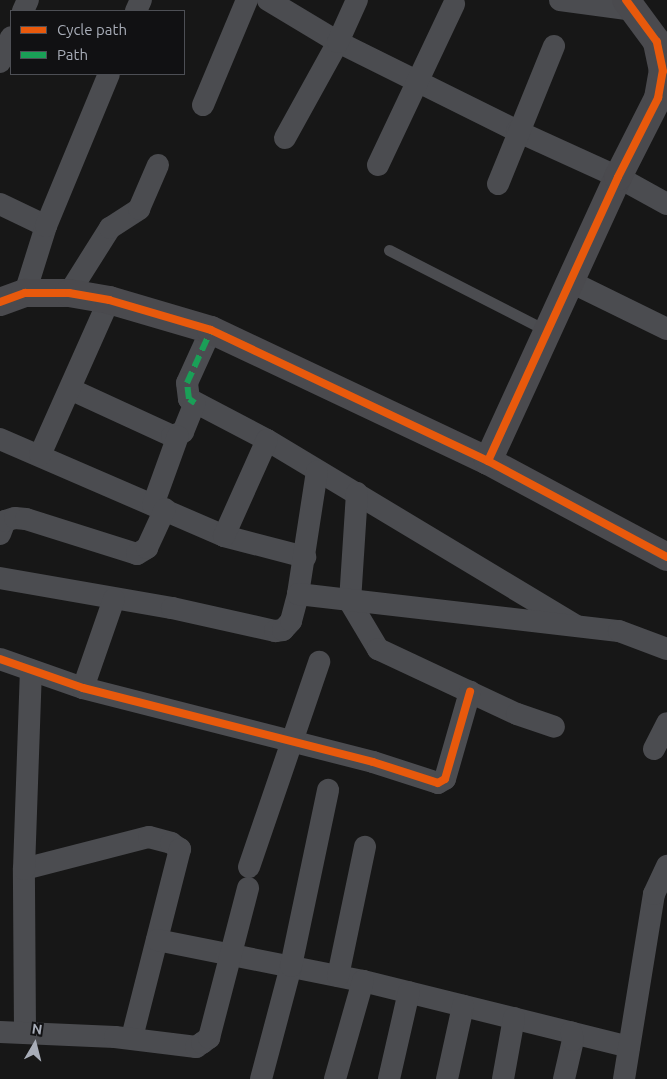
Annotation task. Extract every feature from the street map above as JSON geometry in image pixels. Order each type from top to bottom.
[{"type":"street","points":[[268,0],[338,42],[417,79],[517,131],[618,177],[667,204]]},
{"type":"street","points":[[285,138],[338,42],[357,0]]},
{"type":"street","points":[[488,461],[549,332],[618,177],[658,98],[665,70],[657,42],[630,5],[560,0]]},
{"type":"street","points":[[203,105],[244,1]]},
{"type":"street","points":[[378,165],[454,4]]},
{"type":"street","points":[[0,62],[10,39]]},
{"type":"street","points":[[498,184],[517,131],[554,46]]},
{"type":"street","points":[[25,293],[46,226],[109,75]]},
{"type":"street","points":[[69,293],[110,228],[139,209],[158,165]]},
{"type":"street","points":[[0,204],[46,226]]},
{"type":"street","points":[[571,282],[667,328]]},
{"type":"street","points":[[0,302],[25,293],[69,293],[109,300],[211,330],[488,461],[667,557]]},
{"type":"street","points":[[40,455],[109,300]]},
{"type":"street","points":[[211,330],[187,383],[189,399],[266,440],[357,493],[575,625]]},
{"type":"street","points":[[70,389],[172,436],[178,436]]},
{"type":"street","points":[[0,534],[6,521],[16,518],[26,519],[138,554],[147,548],[178,436],[195,403]]},
{"type":"street","points":[[0,440],[40,455],[224,536],[305,557]]},
{"type":"street","points":[[224,536],[266,440]]},
{"type":"street","points":[[0,578],[172,608],[275,631],[283,630],[291,622],[298,594],[317,471]]},
{"type":"street","points":[[357,493],[350,602],[378,649],[470,692],[554,727]]},
{"type":"street","points":[[298,594],[350,602],[619,631],[667,649]]},
{"type":"street","points":[[83,688],[114,599]]},
{"type":"street","points":[[0,659],[83,688],[292,740],[438,783],[445,779],[470,692]]},
{"type":"street","points":[[0,1032],[25,1031],[132,1038],[196,1047],[208,1038],[233,955],[248,878],[319,662]]},
{"type":"street","points":[[25,1031],[24,869],[31,670]]},
{"type":"street","points":[[654,749],[667,723]]},
{"type":"street","points":[[261,1079],[291,966],[328,790]]},
{"type":"street","points":[[24,869],[149,837],[171,843],[180,849],[132,1038]]},
{"type":"street","points":[[338,976],[365,847]]},
{"type":"street","points":[[624,1079],[654,894],[667,866]]},
{"type":"street","points":[[157,940],[363,981],[629,1047]]},
{"type":"street","points":[[335,1079],[363,981]]},
{"type":"street","points":[[389,1079],[409,992]]},
{"type":"street","points":[[447,1079],[463,1006]]},
{"type":"street","points":[[503,1079],[514,1018]]},
{"type":"street","points":[[564,1079],[573,1040],[571,1032]]},
{"type":"lane","points":[[389,250],[549,332]]},
{"type":"marked path","points":[[195,403],[189,399],[187,383],[211,330]]},
{"type":"cycle path","points":[[488,461],[618,177],[658,98],[663,71],[657,42],[626,0]]},
{"type":"cycle path","points":[[0,302],[25,293],[69,293],[109,300],[211,330],[488,461],[667,557]]},
{"type":"cycle path","points":[[0,659],[83,688],[373,762],[438,783],[445,779],[470,692]]}]
